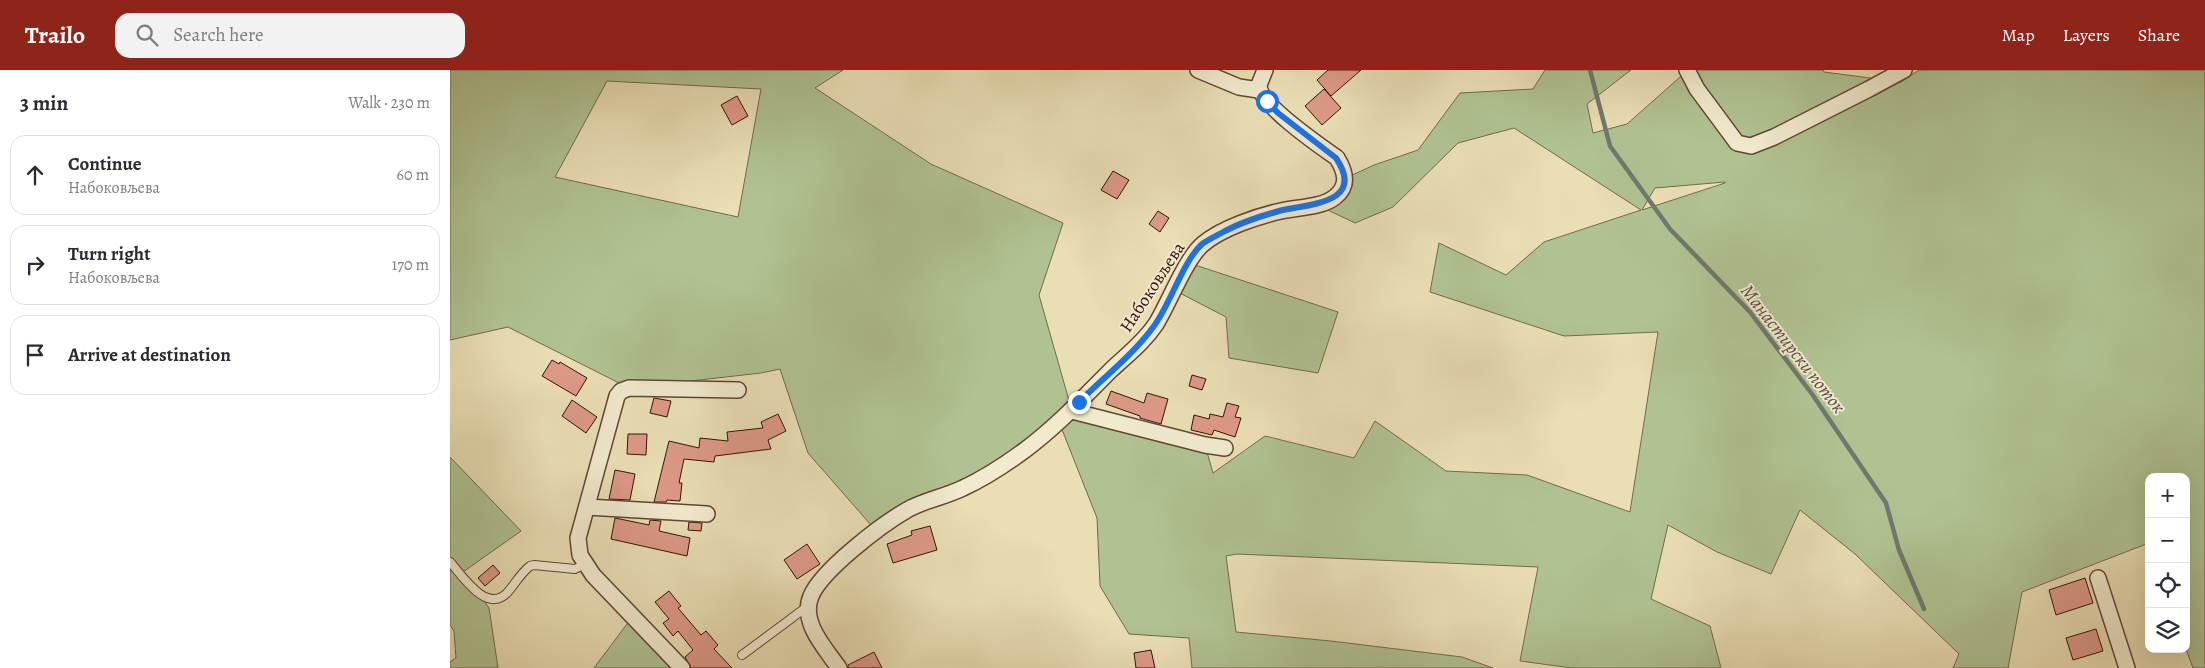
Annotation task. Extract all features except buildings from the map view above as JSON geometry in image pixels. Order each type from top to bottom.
[{"type":"street","points":[[1198,70],[1239,87],[1259,90],[1260,78],[1265,70]]},
{"type":"street","points":[[1688,70],[1697,89],[1737,143],[1751,146],[1814,118],[1904,70]]},
{"type":"street","name":"Набоковљева","points":[[808,606],[817,585],[826,573],[871,536],[907,510],[963,489],[991,472],[1024,450],[1072,411],[1117,364],[1140,344],[1150,331],[1194,255],[1203,244],[1245,222],[1280,211],[1317,205],[1335,198],[1344,187],[1346,178],[1336,158],[1278,113],[1259,90]]},
{"type":"street","points":[[682,668],[592,575],[580,555],[578,538],[617,396],[621,390],[629,388],[738,390]]},
{"type":"street","points":[[1072,411],[1205,445],[1225,448]]},
{"type":"street","points":[[586,507],[707,514]]},
{"type":"street","points":[[2098,578],[2127,668]]},
{"type":"street","points":[[808,606],[811,626],[839,668]]},
{"type":"lane","points":[[450,562],[480,595],[494,598],[505,594],[530,566],[576,569],[585,564]]},
{"type":"lane","points":[[742,655],[808,606]]},
{"type":"green space","points":[[450,70],[843,70],[815,88],[931,164],[1063,223],[1039,295],[1072,411],[1205,445],[1213,473],[1265,436],[1354,458],[1375,421],[1446,471],[1527,475],[1630,512],[1658,332],[1564,336],[1430,292],[1439,243],[1506,275],[1544,242],[1641,210],[1514,128],[1458,143],[1393,207],[1355,223],[1317,205],[1346,178],[1374,165],[1418,150],[1460,93],[1533,89],[1545,70],[1631,70],[1587,104],[1593,133],[1627,124],[1688,70],[1823,70],[1824,72],[1901,82],[1919,70],[2205,70],[2205,668],[2193,668],[2187,653],[2190,653],[2190,473],[2145,473],[2145,545],[2022,592],[2008,668],[1953,668],[1959,654],[1855,554],[1800,510],[1771,574],[1717,552],[1668,525],[1651,599],[1710,626],[1721,668],[1572,668],[1520,661],[1538,567],[1237,554],[1226,556],[1236,632],[1462,657],[1493,668],[1192,668],[1189,638],[1129,634],[1100,586],[1097,518],[1059,422],[1024,450],[877,532],[808,453],[780,369],[761,373],[629,388],[508,327],[450,340]],"holes":[[[607,81],[761,89],[738,217],[555,177]],[[1725,183],[1642,210],[1655,188]]]},
{"type":"green space","points":[[1189,263],[1338,312],[1318,373],[1229,358],[1226,317],[1174,290]]},
{"type":"green space","points":[[450,457],[521,531],[463,572],[489,608],[498,668],[450,668],[450,662],[456,658],[454,631],[450,625]]},
{"type":"green space","points":[[633,616],[682,668],[594,668]]},
{"type":"waterway","name":"Манастирски поток","points":[[1590,70],[1610,146],[1670,229],[1750,312],[1812,394],[1886,503],[1899,550],[1924,609]]},
{"type":"route","points":[[1079,402],[1140,344],[1156,324],[1194,255],[1203,244],[1245,222],[1280,211],[1317,205],[1335,198],[1344,187],[1346,178],[1336,158],[1278,113],[1267,101]]}]
